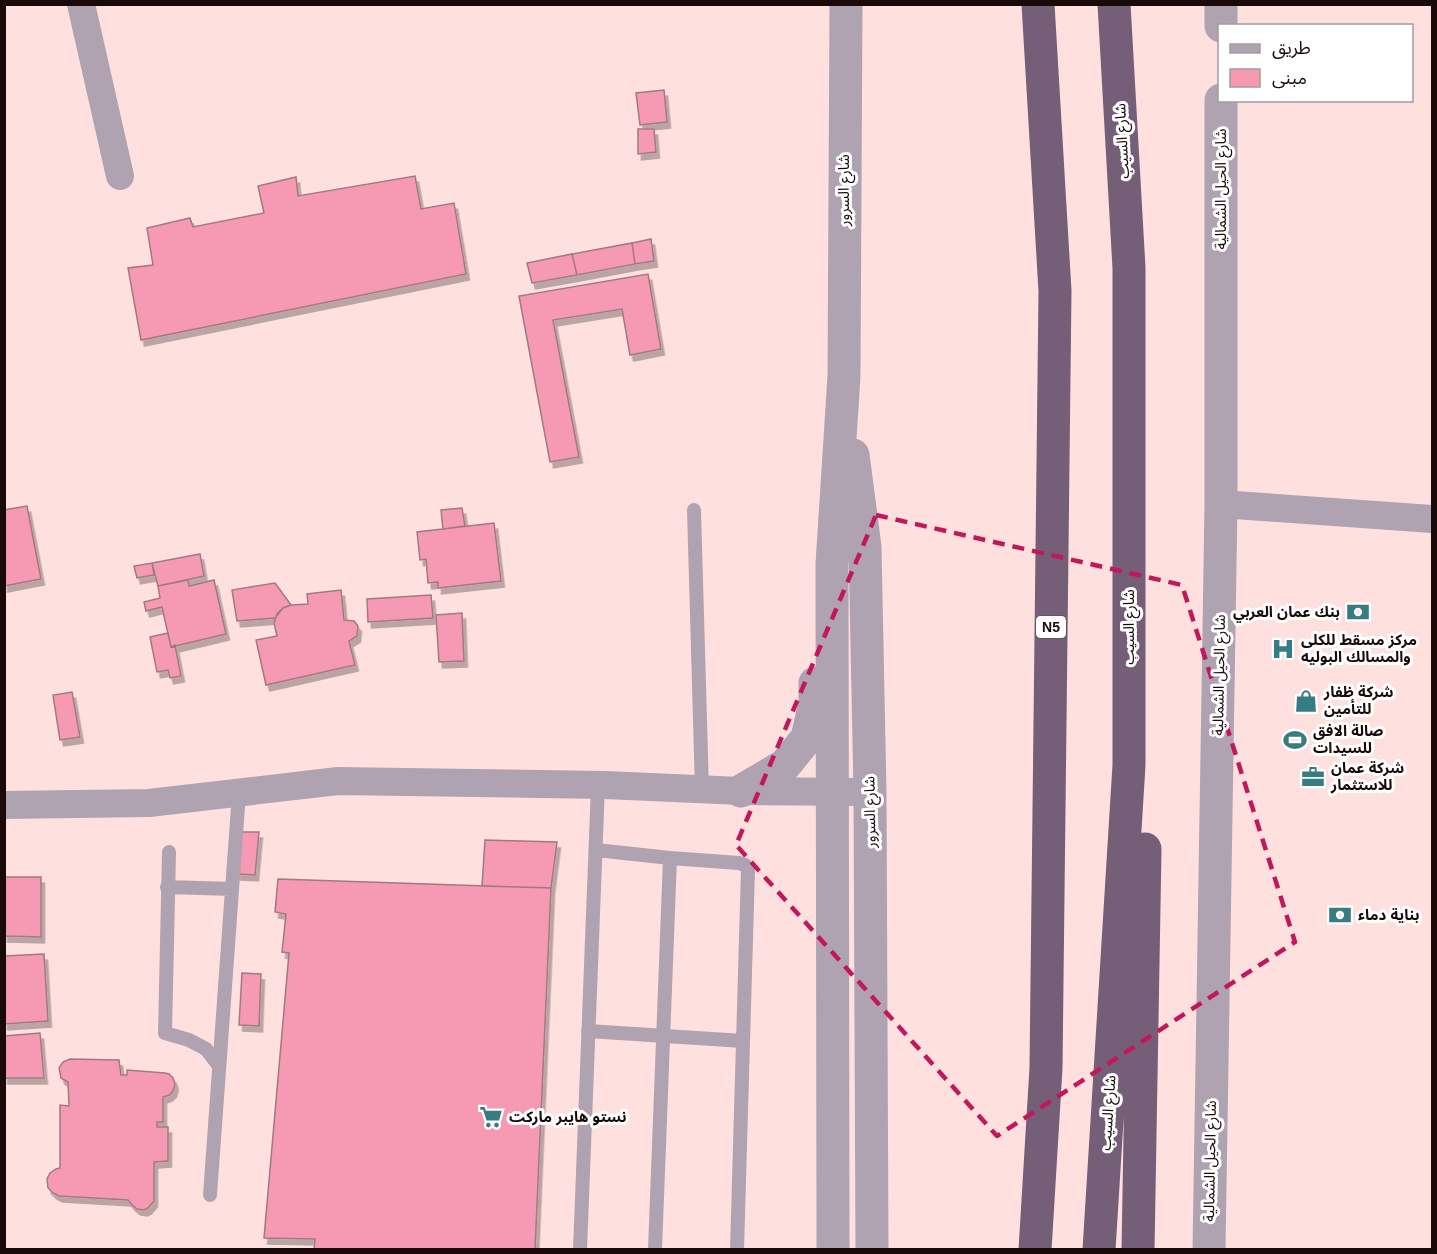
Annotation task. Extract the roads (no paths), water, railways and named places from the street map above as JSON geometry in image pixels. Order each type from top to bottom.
[{"type":"highway","name":"N5","points":[[1035,1250],[1046,1068],[1054,291],[1038,4]]},
{"type":"highway","name":"شارع السيب","points":[[1099,1250],[1129,765],[1129,268],[1114,4]]},
{"type":"highway","points":[[1129,268],[1132,4]]},
{"type":"highway","points":[[1129,765],[1146,816],[1138,1250]]},
{"type":"street","points":[[81,4],[120,176]]},
{"type":"street","name":"شارع السرور","points":[[833,1250],[832,564],[844,376],[846,4]]},
{"type":"street","points":[[1221,4],[1221,24]]},
{"type":"street","name":"شارع الحيل الشمالية","points":[[1209,1250],[1221,504],[1221,102]]},
{"type":"street","name":"شارع السرور","points":[[844,376],[865,547],[870,792],[872,1250]]},
{"type":"street","points":[[1221,504],[1432,519]]},
{"type":"street","points":[[741,791],[785,765],[807,738],[815,703],[815,608],[832,564]]},
{"type":"street","points":[[4,805],[149,803],[338,781],[870,792]]},
{"type":"street","points":[[817,1250],[814,1054],[833,1016]]},
{"type":"lane","points":[[694,510],[702,790]]},
{"type":"lane","points":[[580,1250],[598,785]]},
{"type":"lane","points":[[210,1195],[239,793]]},
{"type":"lane","points":[[596,850],[740,863],[748,869],[737,1250]]},
{"type":"lane","points":[[169,852],[165,1033],[189,1040],[206,1049],[219,1066]]},
{"type":"lane","points":[[655,1250],[670,858]]},
{"type":"lane","points":[[167,887],[232,889]]},
{"type":"lane","points":[[588,1031],[743,1041]]},
{"type":"place","name":"بنك عمان العربي","points":[[1358,612]]},
{"type":"place","name":"مركز مسقط للكلى والمسالك البوليه","points":[[1283,649]]},
{"type":"place","name":"شركة ظفار للتأمين","points":[[1306,701]]},
{"type":"place","name":"صالة الافق للسيدات","points":[[1295,740]]},
{"type":"place","name":"شركة عمان للاستثمار","points":[[1313,777]]},
{"type":"place","name":"بناية دماء","points":[[1340,915]]},
{"type":"place","name":"نستو هايبر ماركت","points":[[491,1117]]}]
